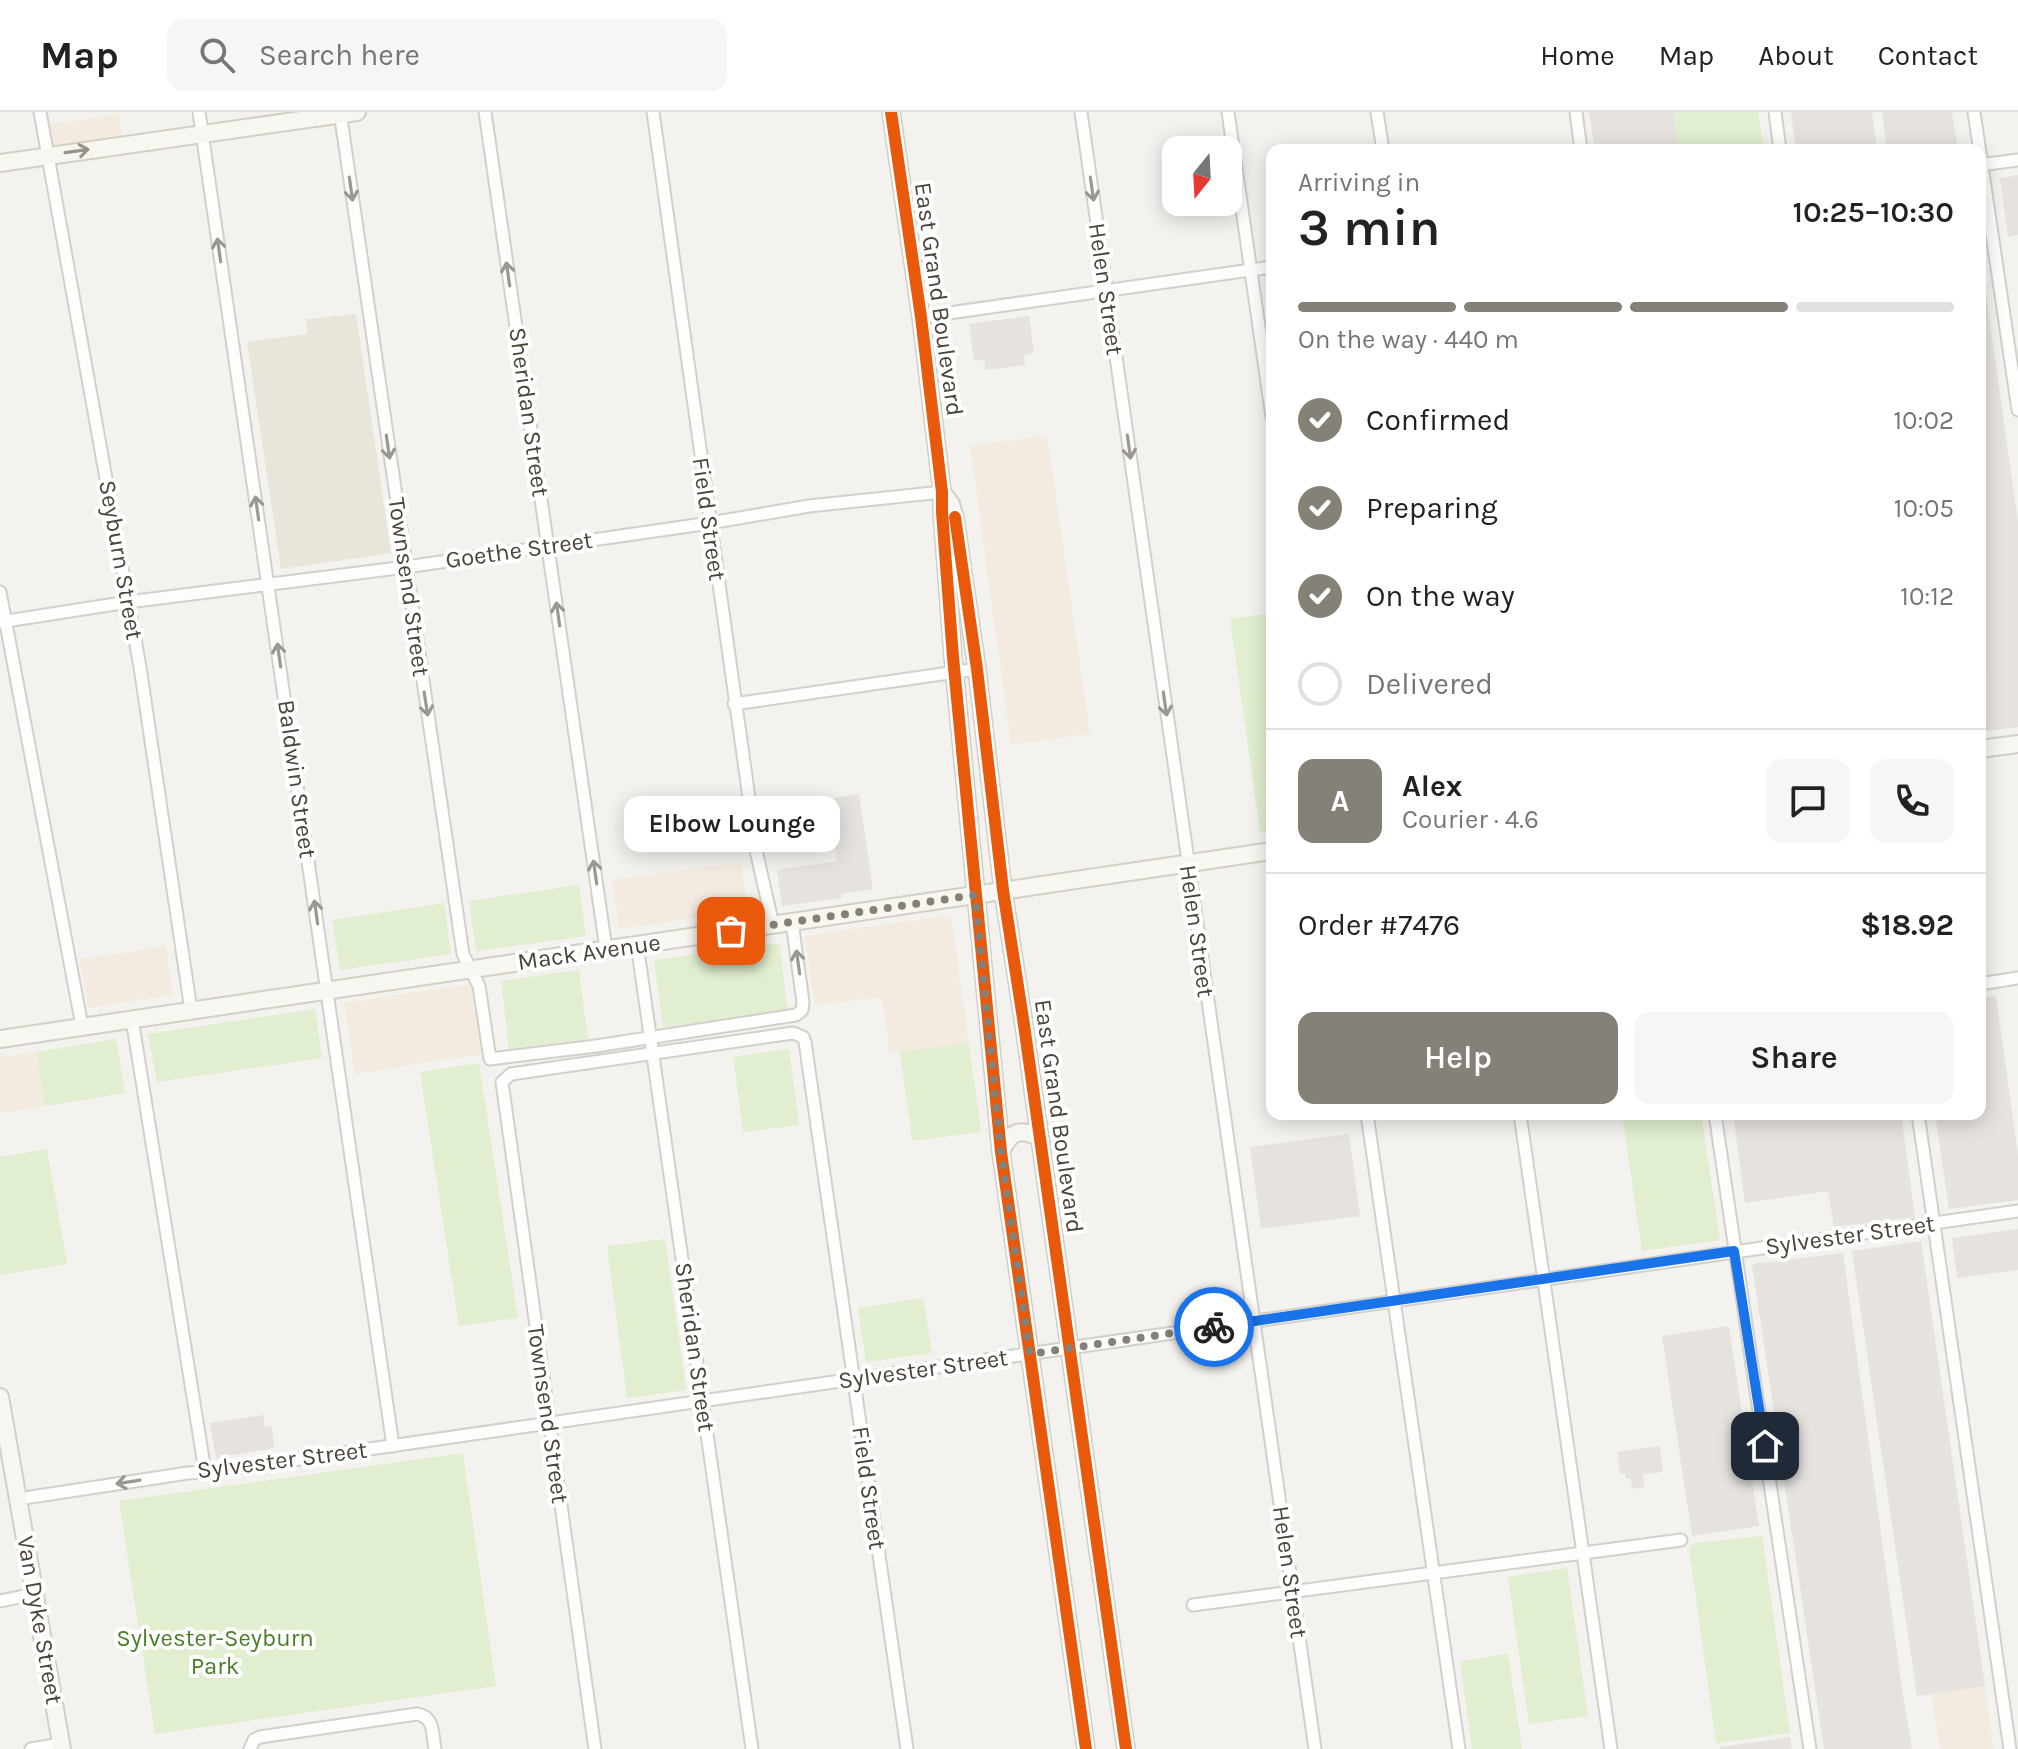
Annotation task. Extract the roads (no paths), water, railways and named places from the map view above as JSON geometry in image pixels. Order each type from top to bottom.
[{"type":"main road","name":"East Grand Boulevard","points":[[891,112],[921,317],[942,492],[975,895],[1001,1152],[1086,1749]]},
{"type":"main road","points":[[0,163],[345,113]]},
{"type":"main road","name":"East Grand Boulevard","points":[[942,492],[951,504],[955,518],[977,669],[1003,890],[1126,1749]]},
{"type":"main road","points":[[1986,748],[2018,744]]},
{"type":"main road","name":"Mack Avenue","points":[[0,1039],[1266,852]]},
{"type":"main road","points":[[1001,1152],[1007,1139],[1019,1133],[1029,1132],[1040,1138]]},
{"type":"main road","name":"Van Dyke Street","points":[[0,1397],[62,1746]]},
{"type":"street","name":"Seyburn Street","points":[[40,112],[128,602],[191,1010]]},
{"type":"street","name":"Baldwin Street","points":[[199,112],[393,1446]]},
{"type":"street","name":"Sheridan Street","points":[[485,112],[606,949]]},
{"type":"street","name":"Field Street","points":[[653,112],[734,704],[757,855],[773,925]]},
{"type":"street","name":"Helen Street","points":[[1081,112],[1315,1749]]},
{"type":"street","points":[[1228,112],[1266,375]]},
{"type":"street","points":[[1377,112],[1382,144]]},
{"type":"street","points":[[1576,112],[1580,144]]},
{"type":"street","points":[[1775,112],[1779,144]]},
{"type":"street","points":[[1974,112],[1979,144]]},
{"type":"street","name":"Townsend Street","points":[[345,113],[406,567],[464,956],[479,986],[490,1059],[651,1037]]},
{"type":"street","points":[[1986,164],[2018,160]]},
{"type":"street","points":[[1986,192],[2018,410]]},
{"type":"street","points":[[921,317],[1266,268]]},
{"type":"street","name":"Goethe Street","points":[[3,621],[406,567],[809,506],[942,492]]},
{"type":"street","points":[[0,592],[3,621],[82,1026]]},
{"type":"street","points":[[734,704],[977,669]]},
{"type":"street","points":[[651,1037],[796,1015],[802,1010],[803,1002],[792,922]]},
{"type":"street","name":"Sheridan Street","points":[[637,944],[752,1749]]},
{"type":"street","points":[[1986,983],[2018,978]]},
{"type":"street","points":[[132,1019],[205,1471]]},
{"type":"street","name":"Field Street","points":[[653,1054],[793,1033],[803,1037],[805,1042],[907,1749]]},
{"type":"street","name":"Townsend Street","points":[[595,1749],[501,1086],[511,1074],[653,1054]]},
{"type":"street","points":[[1368,1120],[1459,1749]]},
{"type":"street","points":[[1521,1120],[1611,1749]]},
{"type":"street","points":[[1716,1120],[1810,1749]]},
{"type":"street","points":[[1919,1120],[2010,1749]]},
{"type":"street","name":"Sylvester Street","points":[[18,1499],[2018,1211]]},
{"type":"street","points":[[1193,1605],[1681,1540]]},
{"type":"street","points":[[0,1601],[34,1594]]},
{"type":"street","points":[[250,1747],[260,1737],[417,1714],[428,1718],[435,1749]]},
{"type":"street","points":[[31,1749],[62,1746]]},
{"type":"place","name":"Elbow Lounge","points":[[731,931]]},
{"type":"park label","name":"Sylvester-Seyburn Park","points":[[215,1652]]}]
